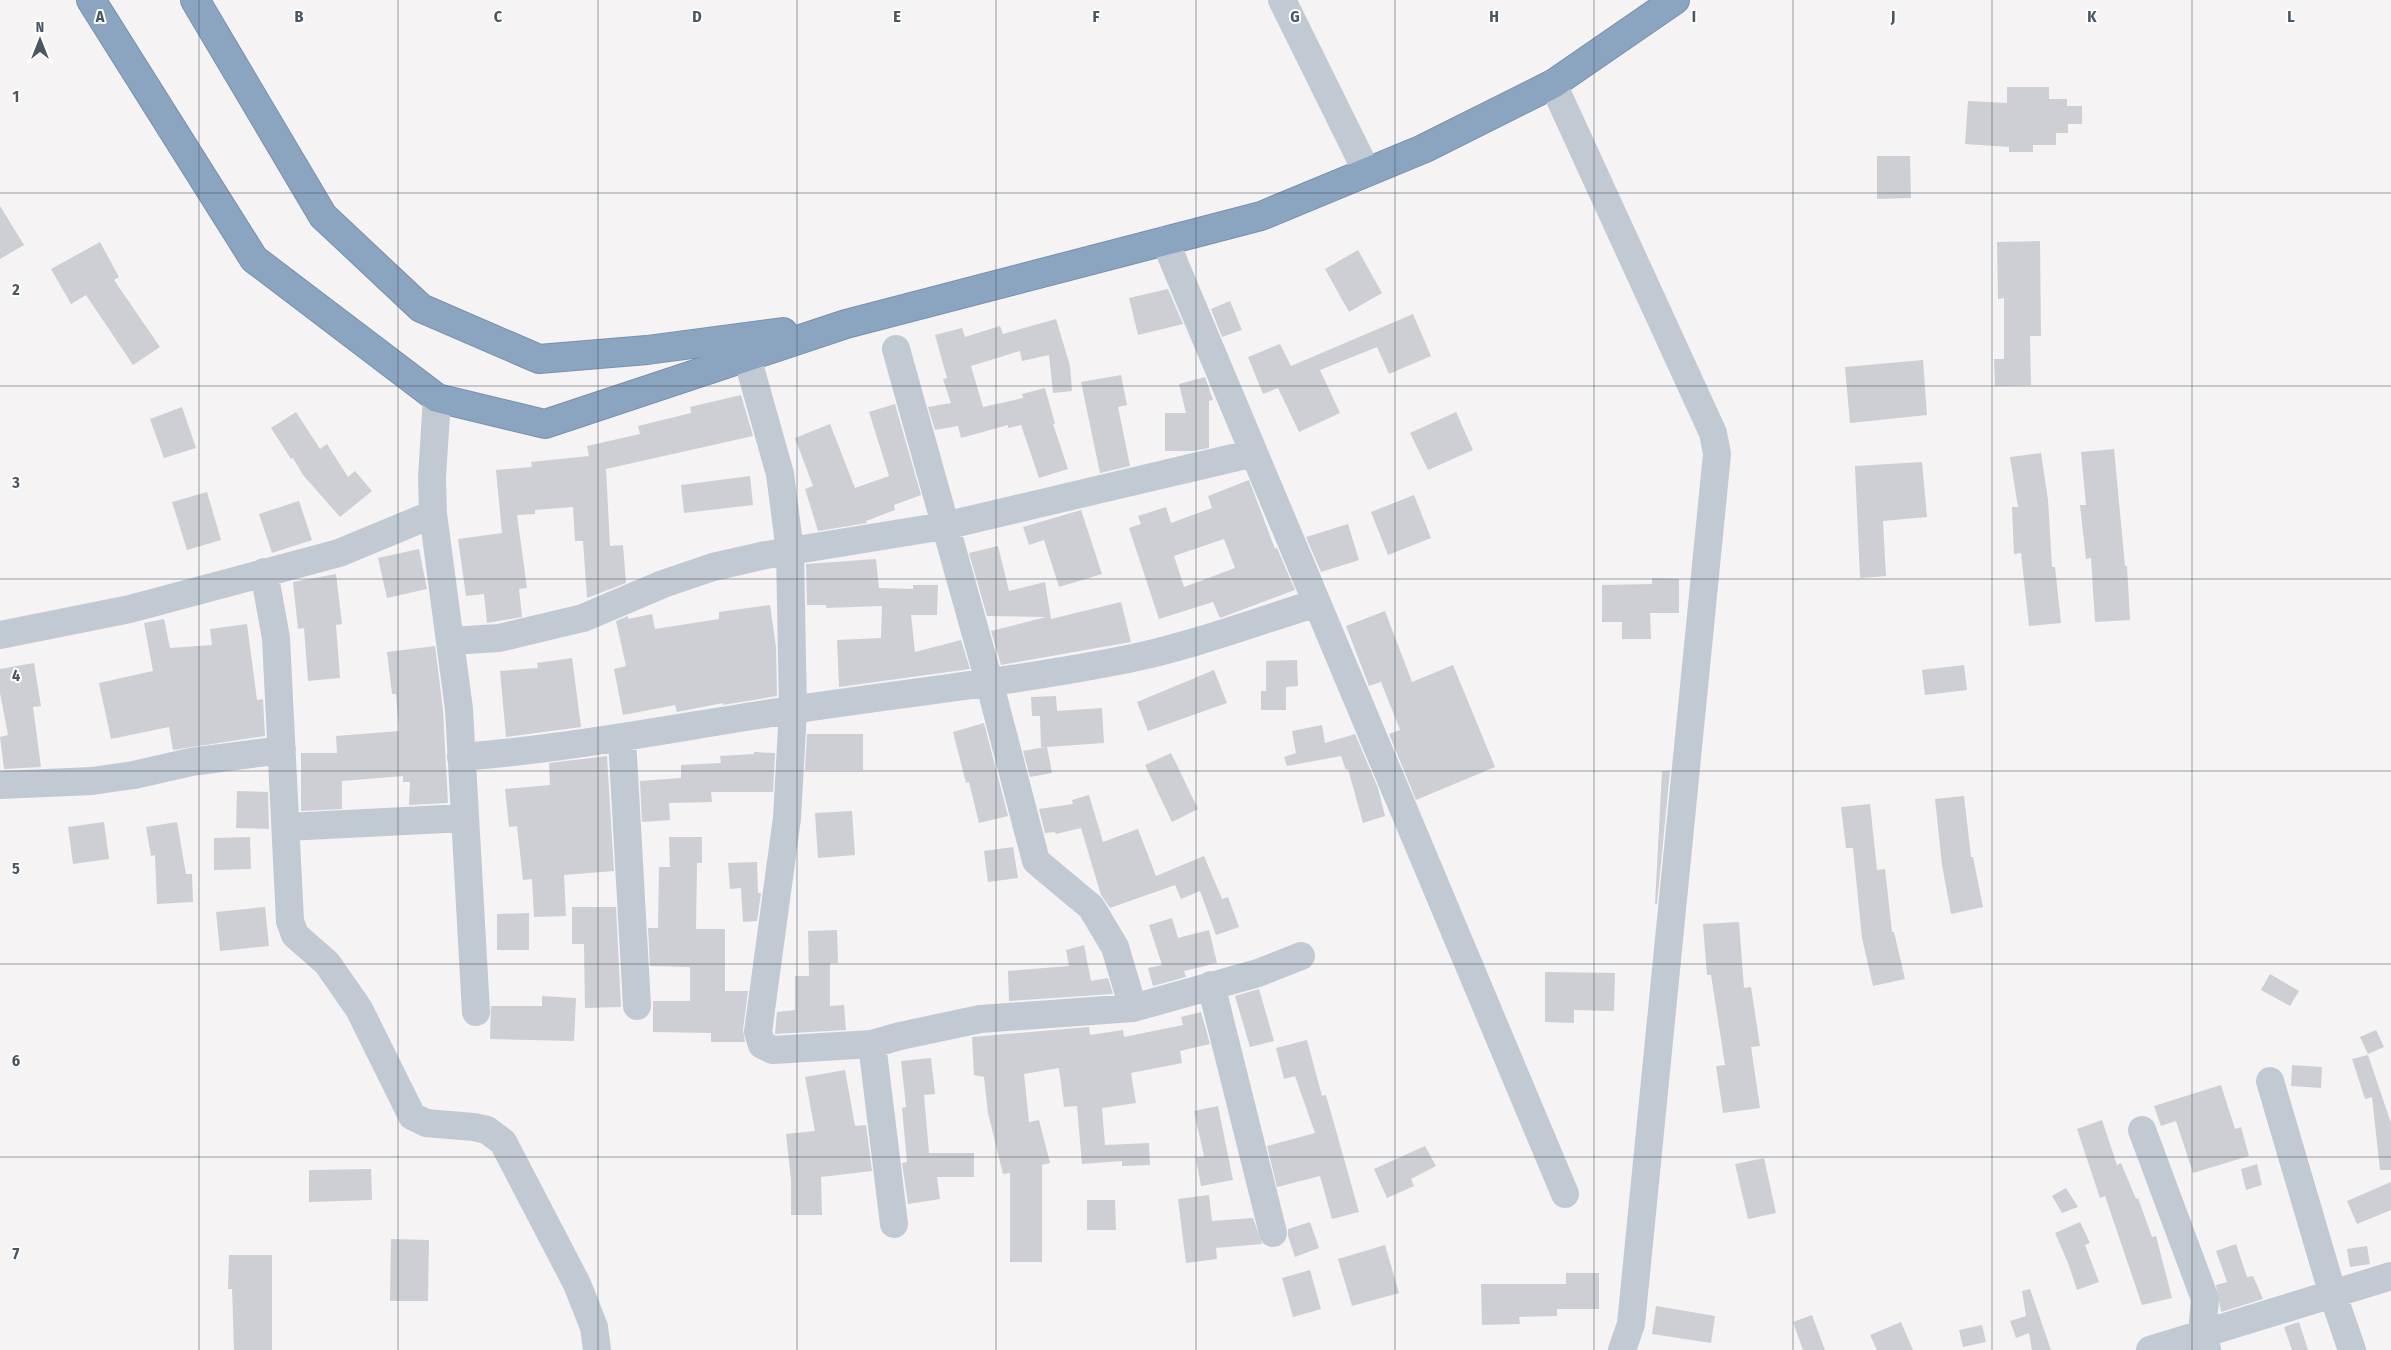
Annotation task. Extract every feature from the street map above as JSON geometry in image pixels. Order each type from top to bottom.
[{"type":"highway","points":[[91,0],[254,259],[437,398],[545,424],[846,324],[1261,216],[1423,149],[1553,84],[1675,0]]},
{"type":"highway","points":[[195,0],[323,216],[421,308],[539,359],[646,350],[846,324]]},
{"type":"street","points":[[1282,0],[1367,172]]},
{"type":"street","points":[[1553,84],[1713,433],[1717,454],[1631,1324],[1622,1350]]},
{"type":"street","points":[[1165,242],[1565,1194]]},
{"type":"street","points":[[896,350],[989,681],[1036,861],[1091,907],[1115,947],[1133,1008]]},
{"type":"street","points":[[747,357],[780,474],[790,551],[793,710],[787,818],[758,1032],[762,1045],[773,1050],[872,1044],[980,1019],[1133,1008],[1211,985],[1258,974],[1301,956]]},
{"type":"street","points":[[437,398],[432,477],[433,514],[459,709],[476,1012]]},
{"type":"street","points":[[450,641],[499,638],[582,618],[663,584],[713,567],[766,555],[944,526],[1254,453]]},
{"type":"street","points":[[0,635],[130,610],[339,553],[433,514]]},
{"type":"street","points":[[264,572],[276,638],[287,827],[290,921],[294,934],[327,963],[359,1009],[412,1116],[426,1123],[487,1130],[503,1142],[577,1284],[594,1327],[597,1350]]},
{"type":"street","points":[[461,757],[535,751],[1129,659],[1317,602]]},
{"type":"street","points":[[622,738],[637,1006]]},
{"type":"street","points":[[0,785],[92,781],[134,775],[191,762],[282,750]]},
{"type":"street","points":[[287,827],[464,818]]},
{"type":"street","points":[[1211,985],[1273,1233]]},
{"type":"street","points":[[872,1044],[894,1224]]},
{"type":"street","points":[[2270,1081],[2333,1295],[2352,1350]]},
{"type":"street","points":[[2142,1130],[2204,1299],[2205,1341]]},
{"type":"street","points":[[2150,1350],[2205,1341],[2391,1276]]},
{"type":"building","points":[[2007,87],[2049,87],[2049,99],[2067,99],[2067,106],[2082,106],[2082,124],[2068,124],[2068,133],[2056,133],[2056,145],[2033,145],[2033,152],[2009,152],[2009,147],[1965,144],[1968,101],[2007,103]]},
{"type":"building","points":[[1877,156],[1910,156],[1911,198],[1877,199]]},
{"type":"building","points":[[0,206],[24,245],[0,259]]},
{"type":"building","points":[[2040,241],[2041,336],[2030,336],[2031,385],[1995,386],[1994,359],[2004,359],[2004,298],[1998,299],[1997,242]]},
{"type":"building","points":[[100,242],[119,277],[114,280],[160,347],[133,365],[86,295],[71,304],[51,269]]},
{"type":"building","points":[[1358,250],[1382,293],[1349,312],[1325,269]]},
{"type":"building","points":[[1168,289],[1183,324],[1138,335],[1129,298]]},
{"type":"building","points":[[1230,301],[1242,330],[1222,337],[1211,309]]},
{"type":"building","points":[[1413,314],[1431,356],[1389,374],[1377,347],[1320,370],[1340,413],[1299,432],[1278,388],[1263,394],[1248,357],[1280,344],[1291,366]]},
{"type":"building","points":[[1056,319],[1070,366],[1072,391],[1053,393],[1049,355],[1022,361],[1020,351],[971,366],[983,407],[1023,398],[1022,394],[1045,388],[1055,424],[1053,424],[1068,469],[1039,478],[1021,425],[1008,428],[1008,425],[961,438],[958,426],[935,430],[928,407],[951,403],[943,379],[947,378],[935,335],[962,328],[965,337],[1000,326],[1003,334]]},
{"type":"building","points":[[1923,360],[1927,415],[1850,423],[1845,367]]},
{"type":"building","points":[[1121,375],[1127,405],[1118,407],[1130,466],[1100,473],[1081,382]]},
{"type":"building","points":[[1205,377],[1213,400],[1209,401],[1209,448],[1193,451],[1165,451],[1165,413],[1186,413],[1179,384]]},
{"type":"building","points":[[741,395],[753,436],[606,469],[610,546],[623,545],[626,583],[587,598],[583,541],[575,541],[573,507],[535,510],[535,514],[517,515],[527,588],[519,589],[522,617],[487,623],[484,594],[466,596],[458,539],[502,533],[496,470],[532,467],[531,462],[589,456],[587,446],[640,434],[638,426],[691,413],[690,407]]},
{"type":"building","points":[[895,404],[921,495],[894,505],[895,510],[866,521],[867,523],[818,531],[805,489],[813,486],[795,438],[830,424],[855,488],[889,476],[869,412]]},
{"type":"building","points":[[182,407],[196,448],[164,458],[150,419]]},
{"type":"building","points":[[296,412],[320,449],[327,444],[348,477],[355,471],[372,491],[340,517],[303,475],[271,428]]},
{"type":"building","points":[[1456,412],[1473,450],[1428,470],[1410,433]]},
{"type":"building","points":[[2114,449],[2125,566],[2127,566],[2130,620],[2095,622],[2091,558],[2086,559],[2080,505],[2086,505],[2081,452]]},
{"type":"building","points":[[2041,453],[2048,500],[2052,567],[2055,567],[2061,623],[2029,626],[2021,553],[2014,554],[2012,507],[2018,507],[2010,457]]},
{"type":"building","points":[[1922,462],[1927,517],[1883,521],[1886,576],[1860,578],[1855,466]]},
{"type":"building","points":[[750,476],[753,505],[684,513],[681,485]]},
{"type":"building","points":[[1249,480],[1275,549],[1277,548],[1295,590],[1220,618],[1213,602],[1159,619],[1129,528],[1141,524],[1138,516],[1166,507],[1171,523],[1212,508],[1208,496]],"holes":[[[1224,539],[1235,568],[1184,587],[1174,556]]]},
{"type":"building","points":[[207,492],[221,540],[187,550],[172,502]]},
{"type":"building","points":[[1414,495],[1431,538],[1388,555],[1371,512]]},
{"type":"building","points":[[299,501],[312,540],[272,553],[259,514]]},
{"type":"building","points":[[1081,510],[1102,574],[1059,587],[1044,540],[1029,545],[1023,527]]},
{"type":"building","points":[[1348,524],[1359,560],[1321,572],[1306,537]]},
{"type":"building","points":[[998,546],[1009,591],[1045,582],[1051,619],[1121,602],[1131,642],[1001,665],[991,631],[1046,617],[987,616],[969,553]]},
{"type":"building","points":[[419,549],[427,589],[387,598],[378,558]]},
{"type":"building","points":[[876,559],[879,588],[913,589],[913,585],[938,585],[937,615],[911,615],[915,652],[961,640],[970,669],[839,687],[837,640],[881,638],[882,606],[826,608],[826,605],[807,605],[806,564]]},
{"type":"building","points":[[336,574],[342,624],[336,625],[340,678],[308,681],[304,628],[298,629],[293,582]]},
{"type":"building","points":[[1652,578],[1679,579],[1679,613],[1650,613],[1651,639],[1622,639],[1622,622],[1602,622],[1602,585],[1652,584]]},
{"type":"building","points":[[770,605],[776,647],[777,696],[723,705],[723,703],[677,712],[675,705],[623,715],[614,669],[626,666],[616,621],[628,616],[628,619],[652,614],[655,629],[719,619],[719,612]]},
{"type":"building","points":[[1385,611],[1412,682],[1453,665],[1495,767],[1416,800],[1389,734],[1400,730],[1381,682],[1369,686],[1346,626]]},
{"type":"building","points":[[164,619],[170,648],[212,645],[210,629],[247,624],[257,700],[263,699],[265,736],[173,750],[169,727],[111,739],[99,683],[153,671],[144,623]]},
{"type":"building","points":[[435,646],[443,710],[448,803],[409,805],[410,782],[403,782],[403,776],[342,781],[342,809],[301,811],[301,753],[337,753],[336,736],[399,731],[396,694],[392,694],[387,652]]},
{"type":"building","points":[[572,658],[581,727],[506,737],[500,671],[538,668],[537,663]]},
{"type":"building","points":[[1297,660],[1298,686],[1286,687],[1286,710],[1261,710],[1261,691],[1266,691],[1266,661]]},
{"type":"building","points":[[34,663],[41,706],[33,707],[41,767],[4,769],[0,737],[8,735],[0,693],[0,669]]},
{"type":"building","points":[[1964,665],[1967,690],[1925,695],[1922,670]]},
{"type":"building","points":[[1214,670],[1227,703],[1148,731],[1137,702]]},
{"type":"building","points":[[1056,696],[1057,711],[1102,708],[1104,743],[1047,747],[1052,773],[1030,777],[1023,751],[1045,747],[1041,747],[1040,716],[1032,716],[1031,697]]},
{"type":"building","points":[[984,723],[1008,816],[979,823],[969,782],[966,783],[953,732]]},
{"type":"building","points":[[1322,725],[1325,743],[1355,734],[1378,788],[1385,816],[1363,823],[1348,769],[1346,770],[1341,756],[1287,766],[1284,757],[1296,753],[1292,731]]},
{"type":"building","points":[[807,734],[863,734],[863,770],[805,770]]},
{"type":"building","points":[[754,752],[775,753],[773,792],[711,792],[712,802],[669,803],[670,820],[642,822],[640,781],[681,778],[681,765],[721,763],[720,756],[754,754]]},
{"type":"building","points":[[1171,753],[1198,809],[1172,822],[1145,765]]},
{"type":"building","points":[[607,756],[614,871],[564,875],[566,916],[534,917],[532,879],[523,880],[517,826],[509,827],[505,789],[550,785],[549,763]]},
{"type":"building","points":[[1662,771],[1670,771],[1657,904],[1655,904]]},
{"type":"building","points":[[237,791],[268,792],[269,829],[236,828]]},
{"type":"building","points":[[1089,795],[1103,842],[1138,829],[1156,876],[1204,856],[1222,899],[1228,897],[1239,927],[1216,935],[1200,891],[1181,899],[1175,885],[1110,908],[1101,895],[1081,828],[1056,834],[1055,832],[1045,833],[1039,809],[1073,804],[1072,800]]},
{"type":"building","points":[[1964,796],[1971,857],[1973,857],[1983,907],[1951,914],[1942,865],[1935,799]]},
{"type":"building","points":[[1870,804],[1877,870],[1885,869],[1892,932],[1894,932],[1905,979],[1873,986],[1862,938],[1853,848],[1846,848],[1841,807]]},
{"type":"building","points":[[852,811],[855,855],[818,858],[815,813]]},
{"type":"building","points":[[104,822],[109,859],[73,864],[68,827]]},
{"type":"building","points":[[177,822],[186,874],[192,874],[193,902],[157,904],[155,855],[151,856],[146,827]]},
{"type":"building","points":[[250,837],[251,869],[214,870],[214,838]]},
{"type":"building","points":[[669,837],[702,837],[702,863],[697,863],[696,929],[725,929],[725,991],[748,991],[743,1030],[745,1042],[711,1042],[711,1033],[653,1032],[653,1001],[690,1001],[690,967],[650,966],[648,928],[658,928],[659,867],[670,867]]},
{"type":"building","points":[[1013,847],[1018,878],[988,882],[984,851]]},
{"type":"building","points":[[757,862],[758,893],[761,893],[757,921],[743,922],[741,888],[730,889],[728,863]]},
{"type":"building","points":[[265,907],[269,946],[220,951],[216,912]]},
{"type":"building","points":[[572,907],[616,907],[621,1007],[585,1008],[584,944],[572,944]]},
{"type":"building","points":[[529,913],[529,950],[497,950],[497,914]]},
{"type":"building","points":[[1172,918],[1178,938],[1209,930],[1217,963],[1184,971],[1186,977],[1153,986],[1148,968],[1162,965],[1149,925]]},
{"type":"building","points":[[1739,922],[1744,988],[1751,987],[1760,1046],[1751,1047],[1760,1108],[1723,1113],[1716,1066],[1725,1065],[1711,975],[1707,975],[1703,924]]},
{"type":"building","points":[[837,930],[838,963],[830,963],[830,1006],[844,1005],[846,1030],[775,1034],[777,1012],[795,1010],[795,976],[809,976],[808,931]]},
{"type":"building","points":[[1084,945],[1091,981],[1108,978],[1113,994],[1009,1001],[1008,971],[1069,966],[1066,950]]},
{"type":"building","points":[[1545,972],[1615,973],[1614,1011],[1574,1010],[1574,1023],[1545,1022]]},
{"type":"building","points":[[2270,974],[2299,991],[2290,1006],[2261,990]]},
{"type":"building","points":[[1259,989],[1274,1041],[1250,1047],[1235,996]]},
{"type":"building","points":[[542,996],[576,998],[574,1041],[490,1039],[491,1006],[542,1006]]},
{"type":"building","points":[[1201,1012],[1210,1044],[1180,1051],[1182,1063],[1131,1073],[1136,1103],[1102,1108],[1105,1145],[1149,1143],[1150,1165],[1122,1166],[1122,1161],[1082,1164],[1077,1106],[1064,1107],[1059,1068],[1024,1074],[1029,1122],[1039,1120],[1050,1163],[1042,1165],[1042,1262],[1010,1262],[1010,1173],[1003,1174],[988,1113],[984,1077],[974,1075],[972,1037],[1089,1027],[1090,1035],[1123,1030],[1124,1037],[1183,1025],[1181,1017]]},
{"type":"building","points":[[2376,1030],[2384,1047],[2368,1054],[2360,1037]]},
{"type":"building","points":[[1307,1040],[1322,1096],[1326,1095],[1359,1212],[1332,1219],[1320,1176],[1277,1187],[1267,1146],[1315,1133],[1295,1076],[1284,1079],[1276,1048]]},
{"type":"building","points":[[2368,1055],[2391,1123],[2391,1170],[2380,1170],[2372,1097],[2365,1099],[2352,1059]]},
{"type":"building","points":[[931,1058],[935,1094],[924,1095],[929,1153],[974,1153],[974,1177],[937,1177],[940,1199],[908,1204],[902,1163],[907,1162],[902,1108],[906,1107],[901,1061]]},
{"type":"building","points":[[2292,1065],[2322,1067],[2321,1088],[2291,1086]]},
{"type":"building","points":[[845,1070],[855,1126],[866,1125],[872,1171],[821,1177],[822,1215],[791,1215],[791,1180],[786,1134],[815,1131],[805,1077]]},
{"type":"building","points":[[2221,1085],[2235,1129],[2241,1127],[2249,1156],[2193,1173],[2176,1121],[2161,1126],[2154,1106]]},
{"type":"building","points":[[1218,1106],[1233,1180],[1201,1186],[1196,1158],[1204,1156],[1194,1111]]},
{"type":"building","points":[[2102,1120],[2117,1165],[2121,1163],[2136,1199],[2138,1198],[2152,1237],[2156,1236],[2172,1298],[2142,1305],[2105,1196],[2100,1198],[2077,1129]]},
{"type":"building","points":[[1425,1146],[1436,1166],[1411,1179],[1414,1186],[1387,1198],[1374,1169]]},
{"type":"building","points":[[1764,1158],[1776,1213],[1748,1219],[1735,1164]]},
{"type":"building","points":[[2257,1164],[2262,1185],[2246,1190],[2241,1169]]},
{"type":"building","points":[[371,1169],[372,1200],[309,1202],[309,1170]]},
{"type":"building","points":[[2391,1182],[2391,1210],[2357,1224],[2347,1201]]},
{"type":"building","points":[[2066,1188],[2078,1207],[2062,1213],[2052,1196]]},
{"type":"building","points":[[1209,1195],[1212,1221],[1253,1218],[1262,1244],[1216,1248],[1217,1259],[1186,1263],[1178,1199]]},
{"type":"building","points":[[1087,1200],[1115,1200],[1116,1230],[1087,1230]]},
{"type":"building","points":[[1310,1222],[1319,1248],[1295,1257],[1288,1236],[1288,1229]]},
{"type":"building","points":[[2080,1222],[2090,1243],[2085,1245],[2099,1282],[2077,1290],[2055,1233]]},
{"type":"building","points":[[391,1239],[429,1240],[428,1301],[390,1301]]},
{"type":"building","points":[[2236,1244],[2247,1277],[2253,1276],[2263,1299],[2221,1312],[2216,1285],[2227,1282],[2216,1251]]},
{"type":"building","points":[[1385,1245],[1399,1293],[1352,1306],[1338,1259]]},
{"type":"building","points":[[2367,1246],[2370,1264],[2350,1267],[2347,1249]]},
{"type":"building","points":[[229,1255],[272,1255],[272,1350],[234,1350],[232,1289],[228,1289]]},
{"type":"building","points":[[1310,1270],[1321,1309],[1293,1317],[1282,1278]]},
{"type":"building","points":[[1566,1273],[1599,1273],[1599,1309],[1557,1309],[1557,1316],[1519,1317],[1520,1324],[1482,1325],[1481,1284],[1566,1284]]},
{"type":"building","points":[[2030,1289],[2051,1350],[2032,1350],[2029,1333],[2016,1338],[2010,1321],[2026,1316],[2022,1291]]},
{"type":"building","points":[[1656,1306],[1715,1316],[1711,1343],[1652,1334]]},
{"type":"building","points":[[1812,1315],[1825,1350],[1803,1350],[1793,1322]]},
{"type":"building","points":[[1901,1322],[1913,1350],[1877,1350],[1870,1335]]},
{"type":"building","points":[[2299,1322],[2308,1350],[2292,1350],[2284,1327]]},
{"type":"building","points":[[1982,1325],[1986,1342],[1963,1347],[1959,1330]]}]
